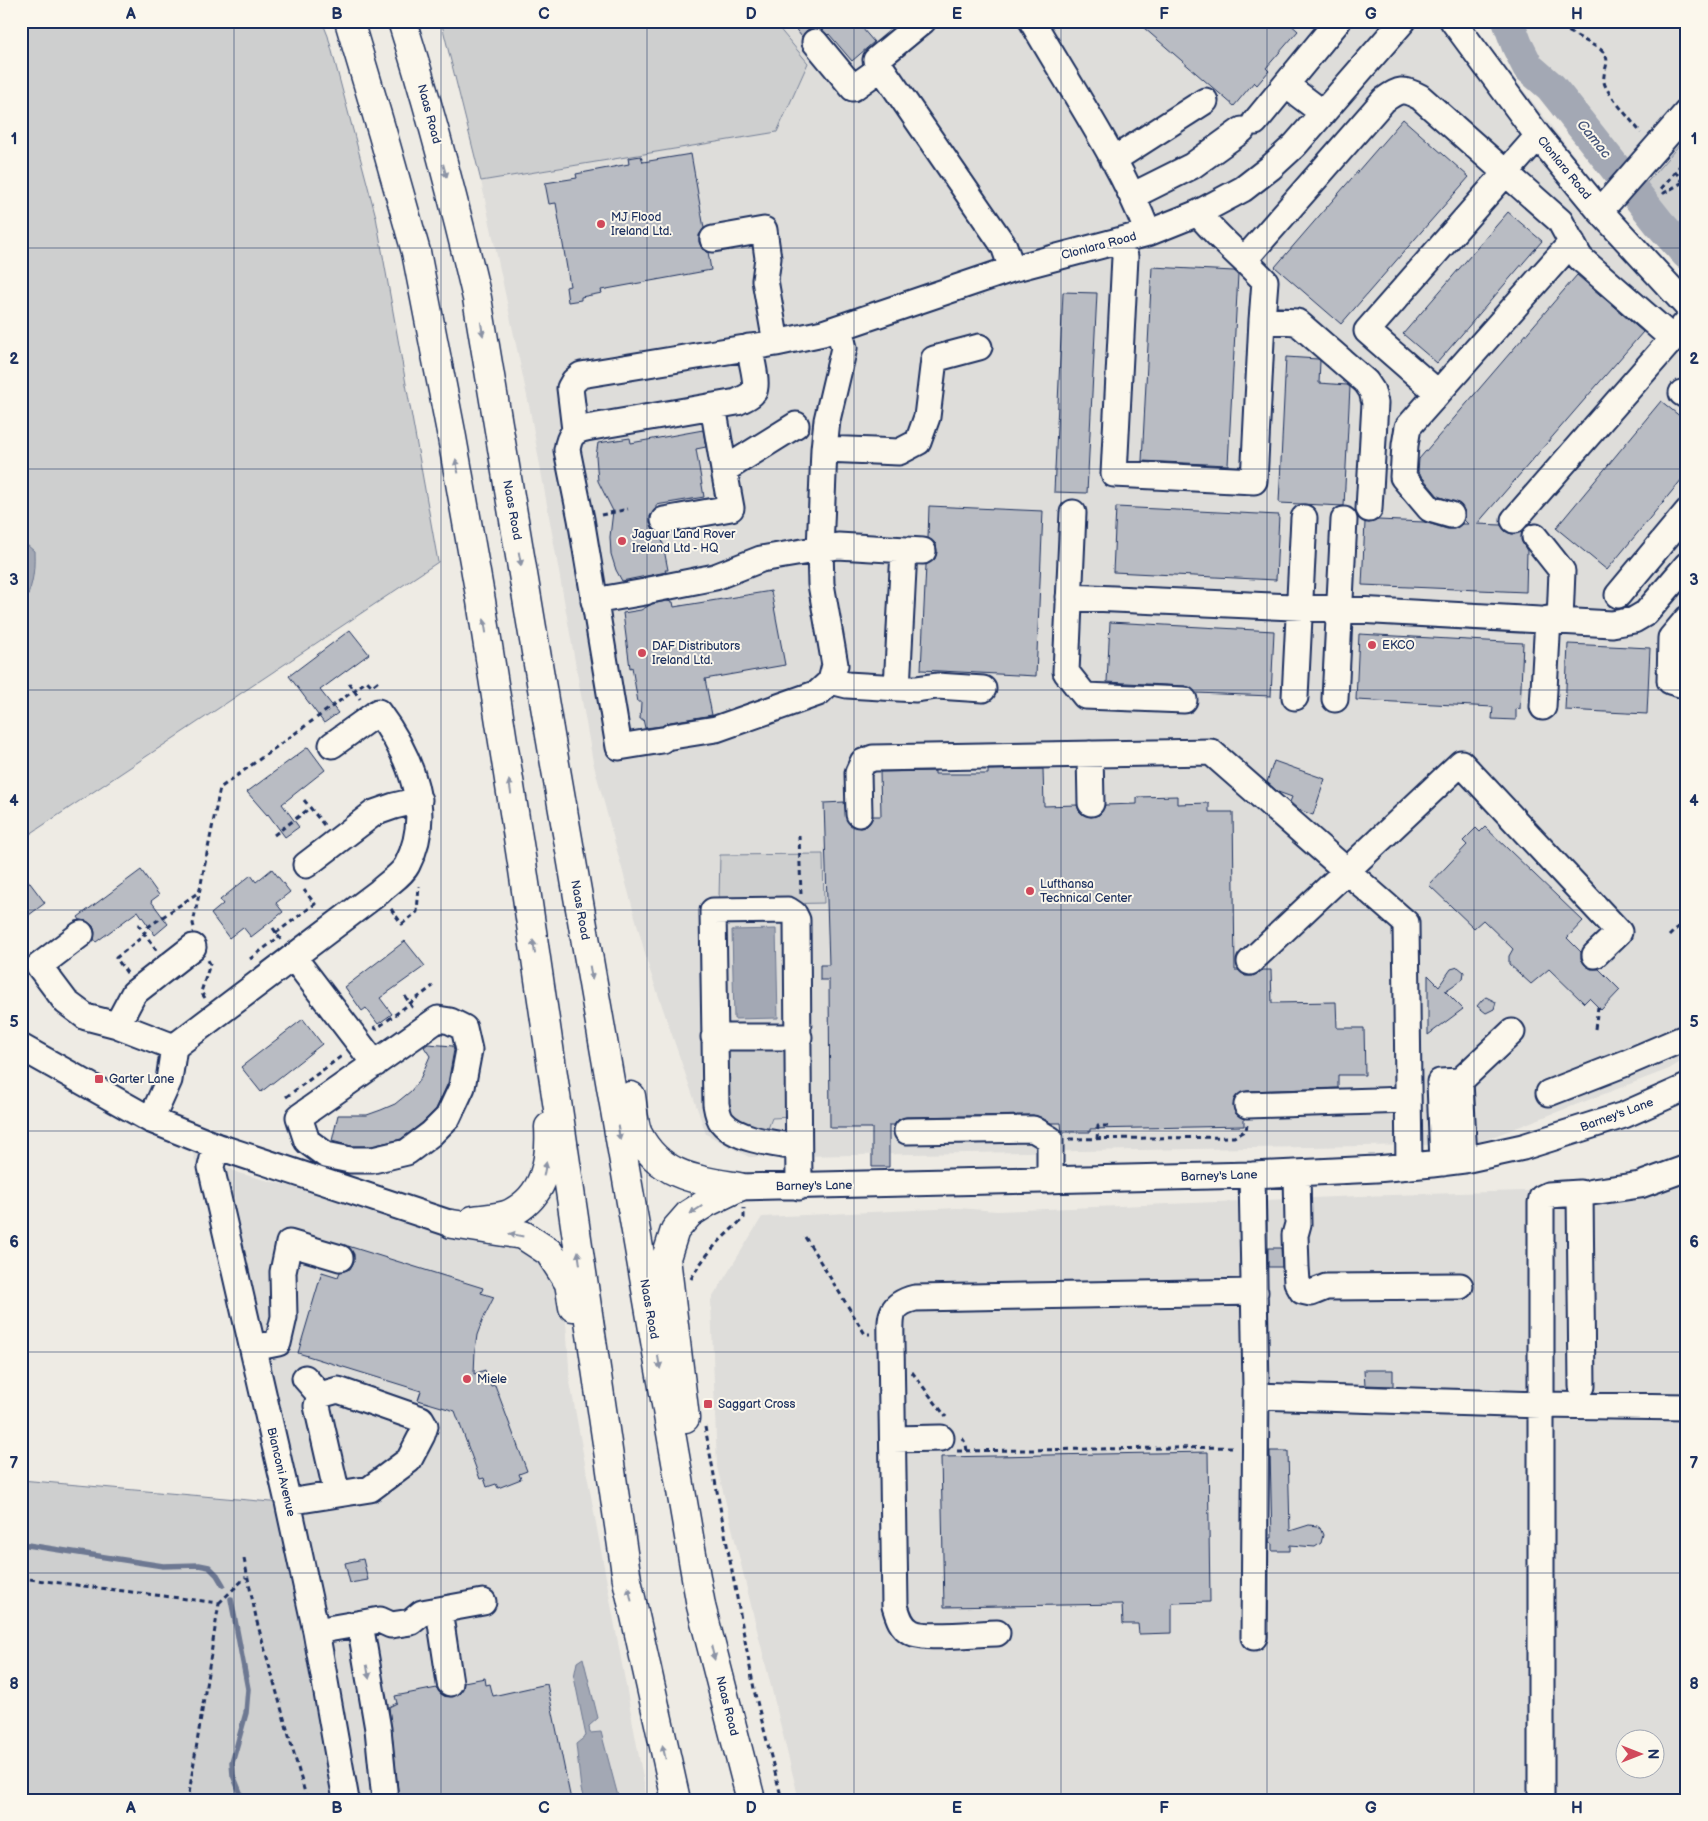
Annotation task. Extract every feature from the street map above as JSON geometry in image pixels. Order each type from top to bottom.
[{"type":"highway","points":[[349,21],[384,135],[416,252],[481,601],[522,864],[627,1580],[676,1800]]},
{"type":"highway","name":"Naas Road","points":[[402,21],[414,57],[461,229],[477,298],[547,718],[701,1606],[751,1800]]},
{"type":"highway","points":[[547,718],[594,887],[638,1133],[654,1156],[684,1177],[741,1187]]},
{"type":"highway","points":[[452,1224],[510,1214],[532,1199],[543,1182],[550,1144],[541,996]]},
{"type":"highway","points":[[701,1606],[680,1370],[666,1258],[675,1230],[689,1214],[708,1202],[741,1187]]},
{"type":"highway","points":[[452,1224],[523,1235],[549,1252],[569,1283],[588,1386],[606,1445]]},
{"type":"street","points":[[923,21],[876,60],[1004,246],[1012,269]]},
{"type":"street","points":[[1032,21],[1113,160],[1132,196],[1148,233]]},
{"type":"street","points":[[1132,196],[1192,166],[1249,126],[1286,85],[1338,21]]},
{"type":"street","name":"Clonlara Road","points":[[575,430],[570,388],[574,381],[581,376],[776,342],[840,328],[1012,269],[1148,233],[1198,213],[1243,188],[1270,168],[1295,145],[1402,21]]},
{"type":"street","name":"Clonlara Road","points":[[1453,21],[1538,136],[1599,210],[1687,306]]},
{"type":"street","points":[[815,42],[853,88],[881,68]]},
{"type":"street","points":[[1286,85],[1323,113]]},
{"type":"street","points":[[1244,259],[1384,100],[1395,92],[1408,90],[1420,97],[1560,221],[1580,258],[1680,331],[1514,520]]},
{"type":"street","points":[[1113,160],[1205,102]]},
{"type":"street","points":[[1599,210],[1635,172],[1664,157],[1687,112]]},
{"type":"street","points":[[1438,392],[1367,331],[1538,136]]},
{"type":"street","points":[[1121,241],[1125,256],[1114,474],[1254,481],[1265,281],[1198,213]]},
{"type":"street","points":[[712,238],[764,230],[768,258],[765,280],[776,342]]},
{"type":"street","points":[[1451,515],[1430,509],[1403,476],[1404,444],[1408,427],[1572,242]]},
{"type":"street","points":[[1262,320],[1297,322],[1366,382],[1372,391],[1375,403],[1369,509]]},
{"type":"street","points":[[738,349],[755,384],[754,391],[745,399],[737,402],[575,430],[568,440],[568,450],[618,748],[716,729],[818,693],[831,681],[835,665],[821,584],[820,550],[827,420],[844,348],[840,328]]},
{"type":"street","points":[[824,449],[899,452],[918,442],[927,417],[934,359],[978,347]]},
{"type":"street","points":[[664,520],[731,508],[713,406]]},
{"type":"street","points":[[724,470],[796,426]]},
{"type":"street","points":[[1073,512],[1066,672],[1085,696],[1184,700]]},
{"type":"street","points":[[1295,696],[1304,518]]},
{"type":"street","points":[[1335,699],[1344,520]]},
{"type":"street","points":[[1671,638],[1660,625],[1651,608],[1624,588],[1684,521]]},
{"type":"street","points":[[1535,537],[1562,571],[1543,707]]},
{"type":"street","points":[[594,601],[715,577],[762,559],[838,546],[914,551],[896,688]]},
{"type":"street","points":[[1070,596],[1612,624],[1634,620],[1651,608],[1687,565]]},
{"type":"street","points":[[1687,619],[1671,638],[1670,681],[1687,686]]},
{"type":"street","points":[[831,681],[847,685],[896,688],[916,689],[937,686],[983,689]]},
{"type":"street","points":[[151,1120],[169,1080],[174,1047],[294,958],[379,892],[406,867],[417,838],[420,818],[419,800],[408,762],[393,732],[378,712],[332,746]]},
{"type":"street","points":[[859,814],[858,773],[863,762],[873,758],[1211,752],[1406,923],[1409,1166]]},
{"type":"street","points":[[1090,754],[1091,803]]},
{"type":"street","points":[[1250,962],[1461,763],[1620,932],[1596,955]]},
{"type":"street","points":[[306,865],[374,814],[394,806],[419,800]]},
{"type":"street","points":[[798,1147],[754,1140],[727,1127],[721,1120],[716,1104],[713,911],[788,910],[798,920],[799,1187]]},
{"type":"street","points":[[81,934],[39,966],[66,1002],[86,1017],[117,1025],[174,1047]]},
{"type":"street","points":[[117,1025],[134,993],[198,945]]},
{"type":"street","points":[[294,958],[375,1064]]},
{"type":"street","points":[[438,1019],[450,1021],[464,1028],[469,1050],[462,1087],[448,1117],[432,1134],[407,1152],[373,1160],[350,1160],[326,1155],[307,1141],[299,1117],[375,1064],[438,1019]]},
{"type":"street","points":[[1453,1161],[1440,1082],[1460,1081],[1512,1032]]},
{"type":"street","points":[[714,1037],[799,1037]]},
{"type":"street","points":[[1549,1093],[1687,1038]]},
{"type":"street","points":[[21,1047],[151,1120],[216,1146],[452,1224]]},
{"type":"street","name":"Barney's Lane","points":[[741,1187],[1252,1175],[1409,1166],[1453,1161],[1523,1147],[1624,1115],[1687,1087]]},
{"type":"street","points":[[1247,1104],[1408,1100]]},
{"type":"street","points":[[907,1131],[1032,1129],[1050,1139],[1050,1180]]},
{"type":"street","name":"Bianconi Avenue","points":[[216,1146],[211,1168],[316,1631],[346,1800]]},
{"type":"street","points":[[1592,1192],[1640,1185],[1687,1168]]},
{"type":"street","points":[[1297,1173],[1298,1224],[1295,1235],[1297,1282],[1302,1291],[1311,1293],[1326,1288],[1460,1286]]},
{"type":"street","points":[[1252,1175],[1256,1396],[1254,1637]]},
{"type":"street","points":[[1541,1800],[1541,1203],[1542,1198],[1548,1195],[1580,1193],[1582,1386]]},
{"type":"street","points":[[252,1348],[278,1343],[284,1317],[284,1272],[289,1243],[340,1258]]},
{"type":"street","points":[[997,1633],[924,1635],[911,1632],[900,1620],[895,1606],[891,1343],[891,1322],[894,1309],[903,1301],[916,1298],[1255,1292]]},
{"type":"street","points":[[288,1502],[370,1490],[409,1460],[425,1426],[421,1419],[338,1390],[312,1387],[337,1494]]},
{"type":"street","points":[[1256,1396],[1541,1405],[1687,1407]]},
{"type":"street","points":[[893,1439],[950,1432]]},
{"type":"street","points":[[316,1631],[370,1622],[391,1626],[411,1622],[430,1611],[483,1602]]},
{"type":"street","points":[[430,1611],[450,1683]]},
{"type":"street","points":[[370,1622],[385,1800]]},
{"type":"path","points":[[1554,21],[1606,54],[1607,62],[1604,82],[1609,91],[1641,134],[1676,170],[1687,185]]},
{"type":"path","points":[[1684,182],[1664,193],[1661,189],[1687,157]]},
{"type":"path","points":[[581,519],[628,509]]},
{"type":"path","points":[[218,1014],[201,992],[210,964],[198,945],[193,924],[220,788],[367,681],[372,686],[380,680]]},
{"type":"path","points":[[304,800],[336,842]]},
{"type":"path","points":[[274,835],[310,808]]},
{"type":"path","points":[[794,914],[801,903],[799,835]]},
{"type":"path","points":[[276,933],[315,904],[304,890]]},
{"type":"path","points":[[140,988],[116,958],[142,937],[148,927],[199,892]]},
{"type":"path","points":[[1669,936],[1684,921]]},
{"type":"path","points":[[138,924],[168,966]]},
{"type":"path","points":[[250,959],[279,937]]},
{"type":"path","points":[[1595,1029],[1598,1007]]},
{"type":"path","points":[[1050,1139],[1234,1137],[1246,1130],[1247,1104]]},
{"type":"path","points":[[1097,1139],[1098,1126],[1109,1126]]},
{"type":"path","points":[[687,1286],[702,1260],[715,1244],[744,1218],[741,1187]]},
{"type":"path","points":[[805,1238],[867,1334]]},
{"type":"path","points":[[891,1343],[950,1432],[966,1444],[967,1451]]},
{"type":"path","points":[[704,1420],[755,1694],[782,1800]]},
{"type":"path","points":[[950,1432],[942,1452],[1256,1446]]},
{"type":"path","points":[[244,1559],[257,1622],[307,1800]]},
{"type":"path","points":[[188,1800],[219,1603],[247,1576]]},
{"type":"path","points":[[21,1578],[219,1603]]},
{"type":"shaded area","points":[[21,21],[322,21],[328,36],[376,217],[438,562],[21,840]]},
{"type":"shaded area","points":[[441,21],[773,21],[808,63],[777,132],[481,181]]},
{"type":"shaded area","points":[[773,21],[1470,21],[1675,286],[1687,297],[1687,1058],[1669,1069],[1474,1144],[749,1157],[706,1134],[649,968],[593,762],[530,410],[481,181],[777,132],[808,63]]},
{"type":"shaded area","points":[[1522,21],[1687,21],[1687,136],[1642,188],[1625,168],[1599,128],[1523,46]]},
{"type":"shaded area","points":[[1687,136],[1687,261],[1633,201]]},
{"type":"shaded area","points":[[21,540],[34,551],[34,560],[32,582],[21,610]]},
{"type":"shaded area","points":[[823,854],[824,903],[729,905],[719,899],[720,855]]},
{"type":"shaded area","points":[[776,929],[778,1018],[734,1019],[732,930]]},
{"type":"shaded area","points":[[785,1047],[792,1117],[772,1118],[766,1134],[730,1118],[723,1053],[725,1049]]},
{"type":"shaded area","points":[[192,1149],[238,1173],[549,1252],[566,1322],[570,1382],[647,1800],[335,1800],[282,1503]]},
{"type":"shaded area","points":[[1687,1162],[1687,1800],[799,1800],[717,1467],[711,1300],[762,1217],[958,1208],[997,1211],[1588,1189]]},
{"type":"shaded area","points":[[21,1480],[282,1503],[335,1800],[21,1800]]},
{"type":"shaded area","points":[[583,1658],[598,1718],[589,1726],[590,1733],[601,1732],[619,1800],[584,1800],[581,1789],[576,1744],[586,1736],[574,1677],[577,1662]]},
{"type":"building","points":[[789,21],[856,21],[874,42],[852,61],[829,34],[820,29],[812,28],[806,31],[802,37]]},
{"type":"building","points":[[1136,21],[1287,21],[1298,31],[1266,68],[1269,71],[1257,85],[1254,82],[1234,106]]},
{"type":"building","points":[[1403,119],[1469,177],[1341,324],[1275,267]]},
{"type":"building","points":[[691,154],[704,228],[699,235],[699,242],[702,249],[708,252],[711,270],[601,290],[602,293],[581,297],[581,300],[568,302],[566,287],[570,286],[556,203],[549,204],[545,183],[577,178],[576,174],[629,164],[628,158],[641,156],[643,162]]},
{"type":"building","points":[[1508,212],[1542,241],[1437,363],[1403,334]]},
{"type":"building","points":[[1152,267],[1234,271],[1238,274],[1228,465],[1142,461]]},
{"type":"building","points":[[1577,275],[1643,332],[1477,524],[1501,525],[1505,531],[1512,534],[1522,532],[1521,540],[1527,551],[1526,592],[1362,585],[1365,522],[1369,523],[1378,520],[1424,522],[1447,529],[1454,529],[1462,524],[1468,524],[1464,520],[1465,512],[1461,505],[1438,496],[1418,472],[1419,459]]},
{"type":"building","points":[[1063,292],[1097,293],[1087,493],[1054,492]]},
{"type":"building","points":[[1286,357],[1318,359],[1320,361],[1319,383],[1347,385],[1350,387],[1344,506],[1279,503]]},
{"type":"building","points":[[1661,401],[1687,422],[1687,473],[1607,570],[1556,528]]},
{"type":"building","points":[[703,430],[706,447],[696,449],[704,497],[656,505],[650,516],[653,529],[661,534],[668,570],[622,581],[611,554],[610,537],[613,511],[598,481],[596,456],[598,443],[630,438],[631,443]]},
{"type":"building","points":[[929,506],[1043,511],[1036,676],[921,670],[926,565],[935,559],[937,551],[936,544],[928,538]]},
{"type":"building","points":[[1116,507],[1279,515],[1276,580],[1113,572]]},
{"type":"building","points":[[771,591],[785,665],[705,679],[712,715],[645,728],[643,719],[640,719],[641,702],[638,702],[632,667],[630,668],[623,613],[641,610],[652,604],[666,601],[673,602],[674,607]]},
{"type":"building","points":[[1110,622],[1274,631],[1271,696],[1196,693],[1191,688],[1185,686],[1107,682]]},
{"type":"building","points":[[350,630],[369,654],[320,690],[338,713],[324,723],[289,676]]},
{"type":"building","points":[[1359,634],[1523,643],[1520,709],[1516,708],[1516,720],[1492,719],[1493,707],[1356,700]]},
{"type":"building","points":[[1568,644],[1650,648],[1647,714],[1565,710]]},
{"type":"building","points":[[308,747],[325,770],[282,804],[299,827],[285,837],[268,814],[247,792]]},
{"type":"building","points":[[1274,761],[1325,779],[1313,815],[1299,810],[1290,802],[1292,797],[1278,792],[1267,782]]},
{"type":"building","name":"Lufthansa Technical Center","points":[[1043,769],[1044,806],[1077,805],[1079,811],[1091,817],[1099,815],[1105,805],[1137,804],[1137,797],[1177,796],[1177,804],[1209,803],[1209,812],[1233,812],[1235,970],[1239,970],[1245,976],[1253,976],[1263,970],[1271,970],[1272,1003],[1336,1002],[1337,1028],[1364,1028],[1365,1075],[1338,1075],[1338,1088],[1247,1091],[1240,1093],[1235,1098],[1233,1106],[1235,1113],[1244,1119],[1244,1126],[1090,1129],[1090,1132],[1062,1132],[1061,1123],[1051,1123],[1033,1115],[906,1117],[899,1119],[894,1125],[889,1125],[889,1167],[872,1167],[872,1128],[830,1128],[829,980],[820,980],[820,965],[829,965],[824,803],[844,802],[847,821],[852,826],[860,828],[867,826],[873,816],[881,816],[880,772],[935,771],[935,774],[988,774],[988,770]]},
{"type":"building","points":[[1485,827],[1583,921],[1567,938],[1581,952],[1581,959],[1585,965],[1591,969],[1599,969],[1620,990],[1601,1010],[1589,998],[1584,1003],[1549,969],[1531,984],[1509,964],[1509,956],[1513,949],[1483,920],[1474,928],[1429,885],[1467,845],[1463,841],[1476,828],[1480,832]]},
{"type":"building","points":[[272,869],[290,892],[276,903],[283,912],[251,937],[243,927],[229,938],[211,914],[223,904],[220,900],[251,875],[256,882]]},
{"type":"building","points":[[141,870],[159,895],[151,901],[168,924],[155,935],[138,911],[96,942],[93,926],[87,921],[80,920],[78,917]]},
{"type":"building","points":[[21,871],[45,903],[21,921]]},
{"type":"building","points":[[405,941],[425,966],[380,998],[392,1014],[378,1024],[366,1008],[362,1011],[345,987]]},
{"type":"building","points":[[1458,967],[1464,972],[1463,979],[1445,991],[1463,1009],[1428,1035],[1428,975],[1439,986],[1451,969]]},
{"type":"building","points":[[1486,997],[1496,1002],[1494,1009],[1486,1013],[1477,1006]]},
{"type":"building","points":[[303,1019],[322,1044],[261,1092],[241,1067]]},
{"type":"building","points":[[428,1044],[453,1046],[454,1050],[448,1083],[436,1109],[422,1123],[401,1139],[371,1146],[351,1146],[332,1141],[338,1115],[367,1115],[395,1104],[411,1091],[420,1079],[430,1056],[424,1047]]},
{"type":"building","points":[[348,1246],[483,1288],[481,1293],[494,1297],[477,1335],[474,1374],[485,1370],[491,1386],[495,1385],[527,1471],[519,1474],[521,1479],[498,1488],[496,1484],[487,1487],[484,1478],[480,1479],[455,1411],[418,1400],[421,1391],[298,1353],[322,1272],[338,1277],[340,1272],[350,1269],[354,1262],[354,1254]]},
{"type":"building","points":[[1268,1248],[1281,1248],[1282,1267],[1268,1267]]},
{"type":"building","points":[[1364,1370],[1393,1370],[1393,1386],[1365,1385]]},
{"type":"building","points":[[1270,1451],[1288,1451],[1290,1531],[1309,1525],[1317,1526],[1323,1535],[1321,1543],[1315,1547],[1290,1545],[1290,1551],[1272,1551],[1272,1543],[1269,1542],[1269,1538],[1272,1538]]},
{"type":"building","points":[[1208,1452],[1210,1602],[1172,1603],[1172,1633],[1139,1634],[1138,1624],[1123,1624],[1122,1604],[944,1607],[941,1457]]},
{"type":"building","points":[[363,1559],[368,1580],[350,1583],[345,1563]]},
{"type":"building","points":[[485,1678],[486,1685],[490,1684],[493,1696],[547,1684],[571,1800],[399,1800],[389,1707],[397,1703],[395,1696],[437,1688],[444,1696],[453,1697],[463,1689],[464,1682]]},
{"type":"waterway","name":"Camac","points":[[1508,21],[1528,67],[1551,87],[1659,223],[1687,254]]},
{"type":"waterway","points":[[21,1544],[163,1566],[199,1565],[209,1567],[223,1585]]},
{"type":"waterway","points":[[231,1599],[248,1689],[246,1713],[232,1763],[233,1775],[243,1800]]},
{"type":"place","name":"MJ Flood Ireland Ltd.","points":[[601,224]]},
{"type":"place","name":"Jaguar Land Rover Ireland Ltd - HQ","points":[[622,541]]},
{"type":"place","name":"EKCO","points":[[1372,645]]},
{"type":"place","name":"DAF Distributors Ireland Ltd.","points":[[642,653]]},
{"type":"place","name":"Lufthansa Technical Center","points":[[1030,891]]},
{"type":"place","name":"Garter Lane","points":[[99,1079]]},
{"type":"place","name":"Miele","points":[[467,1379]]},
{"type":"place","name":"Saggart Cross","points":[[708,1404]]}]
